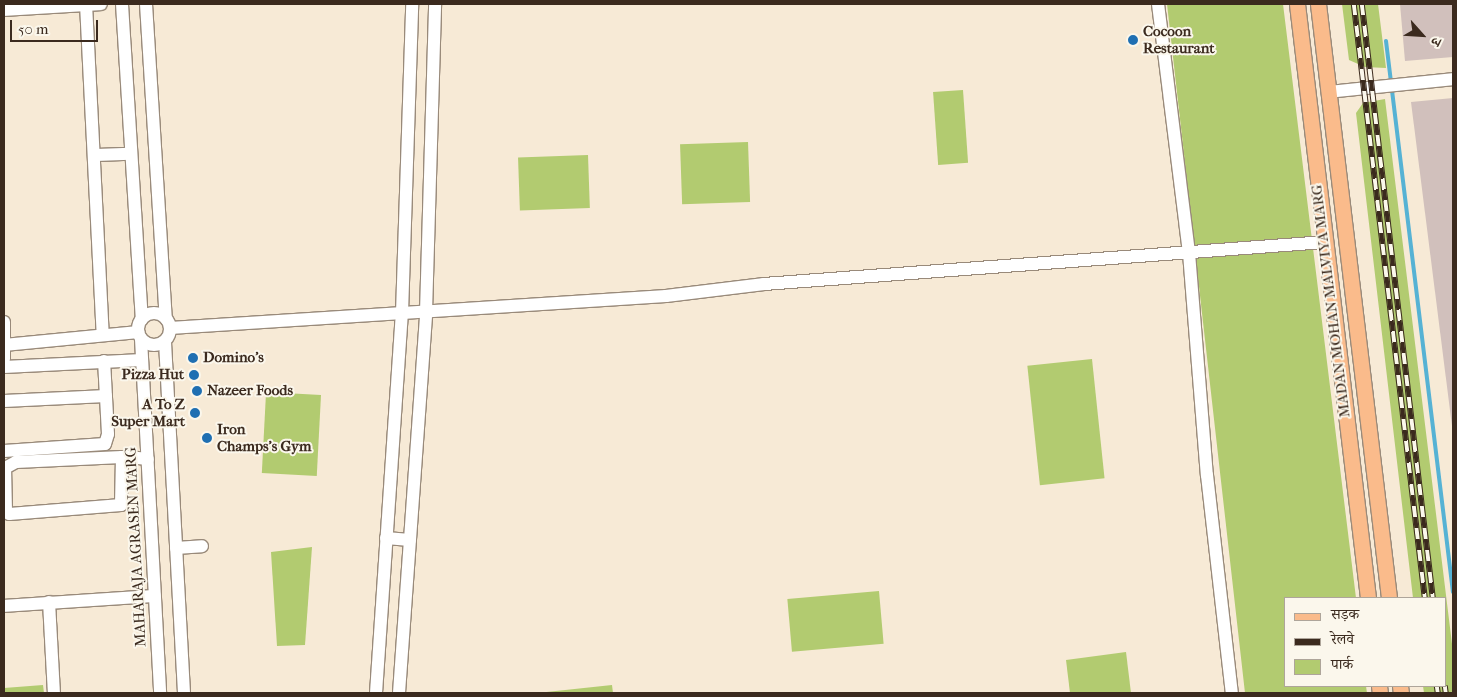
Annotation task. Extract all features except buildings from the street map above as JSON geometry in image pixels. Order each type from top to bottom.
[{"type":"main road","name":"MADAN MOHAN MALVIYA MARG","points":[[1297,4],[1368,597]]},
{"type":"main road","name":"MADAN MOHAN MALVIYA MARG","points":[[1318,4],[1388,597]]},
{"type":"street","points":[[86,4],[96,156],[103,334]]},
{"type":"street","points":[[4,10],[24,6],[101,4]]},
{"type":"street","name":"MAHARAJA AGRASEN MARG","points":[[122,4],[130,154],[142,319],[140,335],[160,693]]},
{"type":"street","points":[[146,4],[168,323],[165,342],[184,693]]},
{"type":"street","points":[[376,693],[402,314],[412,4]]},
{"type":"street","points":[[399,693],[426,312],[435,4]]},
{"type":"street","points":[[1158,4],[1189,253],[1208,475],[1232,693]]},
{"type":"street","points":[[1328,92],[1453,79]]},
{"type":"street","points":[[96,156],[130,154]]},
{"type":"street","points":[[142,319],[156,313],[168,323],[402,314],[666,296],[764,284],[1324,242]]},
{"type":"street","points":[[4,322],[4,359]]},
{"type":"street","points":[[4,345],[103,334],[140,335],[155,346],[165,342]]},
{"type":"street","points":[[4,367],[142,360]]},
{"type":"street","points":[[4,451],[105,444],[108,434],[104,361]]},
{"type":"street","points":[[4,400],[106,396]]},
{"type":"street","points":[[122,457],[121,505],[9,514],[6,511],[6,468],[16,462],[122,457],[148,459]]},
{"type":"street","points":[[386,538],[410,540]]},
{"type":"street","points":[[176,548],[202,546]]},
{"type":"street","points":[[4,606],[155,596]]},
{"type":"street","points":[[49,602],[54,693]]},
{"type":"shaded area","points":[[1400,4],[1453,4],[1453,57],[1405,61]]},
{"type":"shaded area","points":[[1453,98],[1453,434],[1411,102]]},
{"type":"green space","points":[[1167,4],[1283,4],[1356,597],[1284,597],[1284,687],[1366,687],[1367,693],[1245,693]]},
{"type":"green space","points":[[1342,4],[1378,4],[1386,68],[1365,67],[1349,60]]},
{"type":"green space","points":[[963,90],[968,163],[938,165],[933,92]]},
{"type":"green space","points":[[1385,99],[1446,597],[1413,597],[1356,113],[1363,103]]},
{"type":"green space","points":[[748,142],[750,202],[682,204],[680,144]]},
{"type":"green space","points":[[588,155],[590,208],[520,210],[518,157]]},
{"type":"green space","points":[[1092,359],[1105,478],[1040,485],[1027,366]]},
{"type":"green space","points":[[266,392],[321,395],[317,476],[262,473]]},
{"type":"green space","points":[[312,547],[305,645],[277,646],[271,552]]},
{"type":"green space","points":[[879,591],[884,644],[792,652],[787,599]]},
{"type":"green space","points":[[1447,603],[1453,652],[1453,693],[1424,693],[1423,687],[1447,687]]},
{"type":"green space","points":[[1126,652],[1131,693],[1070,693],[1066,660]]},
{"type":"green space","points":[[43,685],[44,693],[4,693],[4,688]]},
{"type":"green space","points":[[612,685],[613,693],[537,693]]},
{"type":"waterway","points":[[1386,41],[1453,592]]},
{"type":"railway","points":[[1354,4],[1425,597]]},
{"type":"railway","points":[[1362,4],[1433,597]]},
{"type":"railway","points":[[1437,687],[1438,693]]},
{"type":"railway","points":[[1445,687],[1446,693]]},
{"type":"place","name":"Cocoon Restaurant","points":[[1133,40]]},
{"type":"place","name":"Domino's","points":[[193,358]]},
{"type":"place","name":"Pizza Hut","points":[[194,375]]},
{"type":"place","name":"Nazeer Foods","points":[[197,391]]},
{"type":"place","name":"A To Z Super Mart","points":[[195,413]]},
{"type":"place","name":"Iron Champs's Gym","points":[[207,438]]}]
